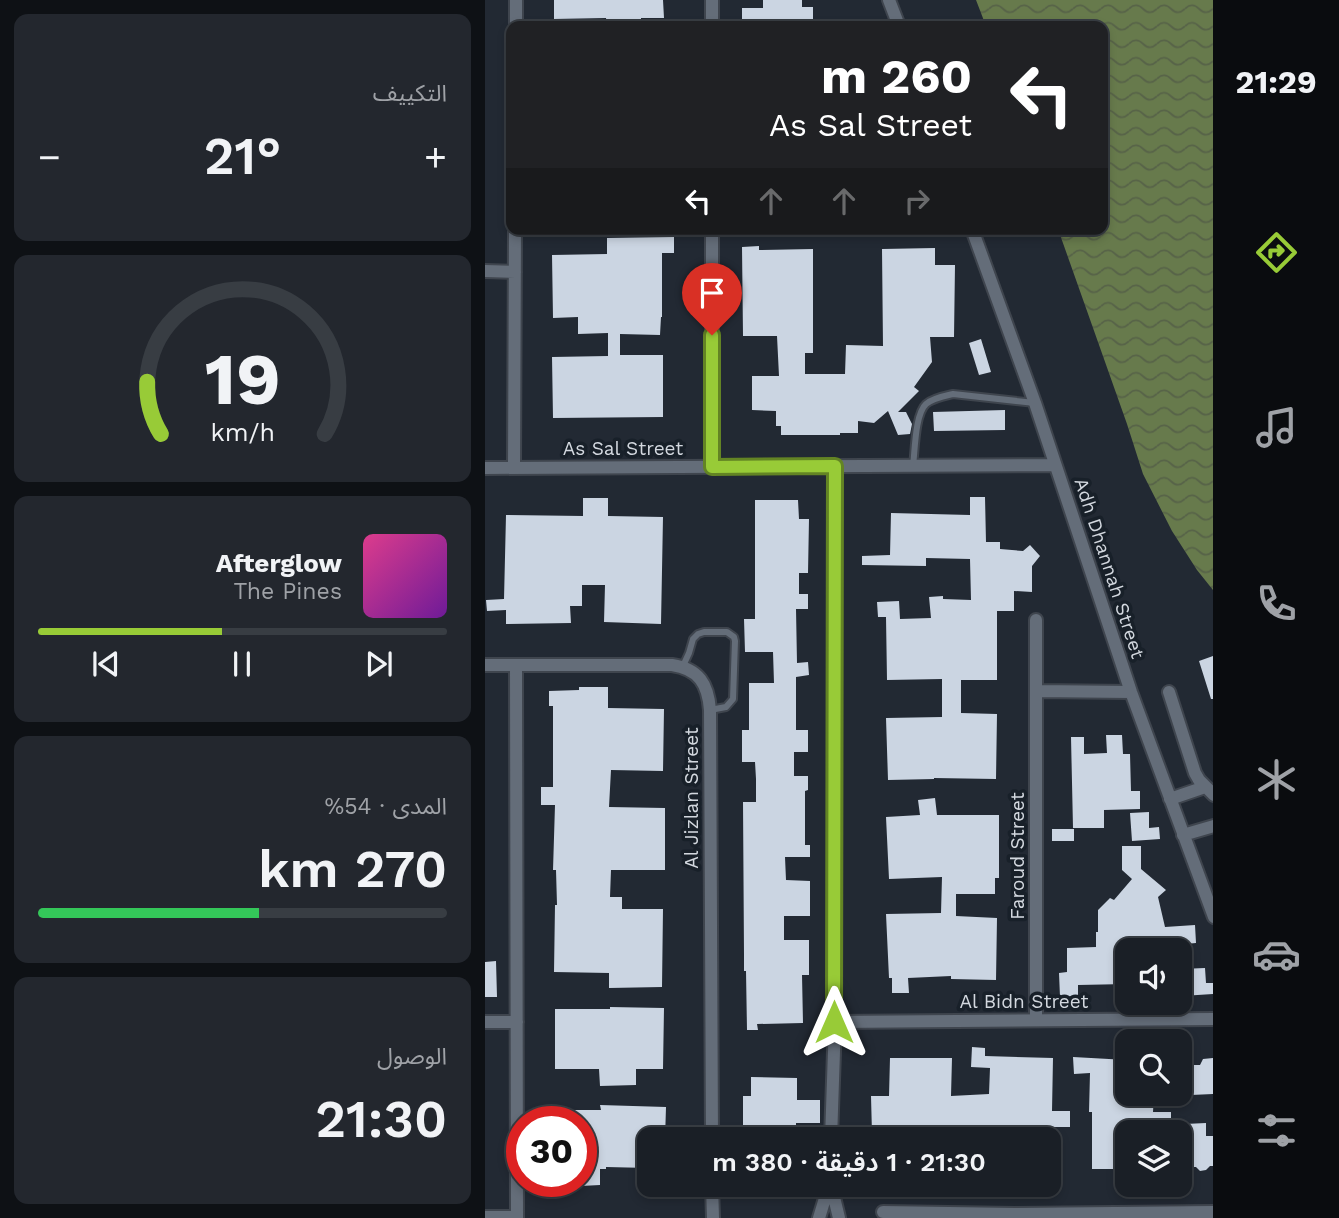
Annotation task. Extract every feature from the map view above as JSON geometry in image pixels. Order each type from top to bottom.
[{"type":"street","points":[[516,0],[516,21]]},
{"type":"street","points":[[712,0],[712,21]]},
{"type":"street","points":[[889,0],[897,21]]},
{"type":"street","points":[[515,235],[515,467]]},
{"type":"street","points":[[712,235],[712,467]]},
{"type":"street","name":"Adh Dhannah Street","points":[[974,235],[1035,403],[1131,692],[1213,918]]},
{"type":"street","points":[[485,271],[515,272]]},
{"type":"street","name":"As Sal Street","points":[[485,468],[1055,465]]},
{"type":"street","points":[[831,1127],[834,1022],[835,466]]},
{"type":"street","name":"Faroud Street","points":[[1036,620],[1036,1020]]},
{"type":"street","points":[[485,665],[683,666]]},
{"type":"street","points":[[485,1217],[517,1218],[516,665]]},
{"type":"street","name":"Al Jizlan Street","points":[[683,666],[703,681],[710,710],[712,1127]]},
{"type":"street","points":[[1036,691],[1131,692]]},
{"type":"street","points":[[1169,692],[1195,773],[1209,791]]},
{"type":"street","points":[[1170,799],[1209,791]]},
{"type":"street","points":[[1183,835],[1213,826]]},
{"type":"street","name":"Al Bidn Street","points":[[834,1022],[1213,1019]]},
{"type":"street","points":[[485,1022],[517,1023]]},
{"type":"street","points":[[713,1197],[713,1218]]},
{"type":"street","points":[[819,1218],[826,1197]]},
{"type":"street","points":[[833,1197],[839,1218]]},
{"type":"street","points":[[883,1212],[1015,1216],[1213,1212]]},
{"type":"lane","points":[[913,466],[919,413],[926,404],[941,396],[953,394],[1035,403]]},
{"type":"lane","points":[[683,666],[697,634],[727,632],[734,637],[733,699],[726,707],[710,710]]},
{"type":"water","points":[[976,0],[1213,0],[1213,590],[1172,531],[1143,474],[1060,235],[1108,235],[1108,21],[984,21]]},
{"type":"building","points":[[554,0],[663,0],[664,18],[641,18],[641,21],[606,21],[606,18],[554,19]]},
{"type":"building","points":[[763,0],[802,0],[802,7],[813,7],[813,21],[742,21],[742,8],[763,8]]},
{"type":"building","points":[[674,237],[674,253],[662,253],[660,335],[620,334],[620,355],[663,355],[663,417],[553,418],[552,357],[608,356],[608,333],[578,334],[578,317],[553,318],[552,255],[607,254],[607,238]]},
{"type":"building","points":[[759,246],[759,250],[813,249],[813,353],[805,353],[805,374],[845,374],[846,345],[883,346],[882,249],[935,248],[935,265],[955,265],[954,337],[930,337],[932,362],[914,387],[919,391],[898,412],[906,412],[912,424],[910,434],[898,435],[888,411],[874,423],[858,421],[858,433],[781,435],[781,426],[776,426],[776,411],[752,410],[752,376],[779,376],[777,336],[743,336],[742,247]]},
{"type":"building","points":[[981,339],[991,372],[979,375],[969,343]]},
{"type":"building","points":[[1005,410],[1005,430],[934,431],[933,412]]},
{"type":"building","points":[[970,497],[985,497],[986,542],[1000,542],[1000,549],[1023,551],[1030,545],[1040,556],[1032,566],[1032,592],[1014,591],[1014,611],[997,611],[997,680],[961,680],[961,713],[997,714],[996,779],[888,780],[886,718],[942,717],[942,679],[887,680],[886,617],[878,617],[877,602],[899,601],[900,619],[931,618],[929,597],[971,600],[970,559],[926,558],[926,566],[862,565],[862,556],[890,555],[891,513],[970,515]]},
{"type":"building","points":[[583,498],[608,498],[608,516],[663,517],[661,624],[604,622],[605,585],[582,585],[582,606],[570,606],[571,623],[506,624],[506,610],[487,611],[486,600],[504,599],[506,515],[583,516]]},
{"type":"building","points":[[755,500],[798,500],[799,519],[809,519],[808,573],[799,573],[799,594],[808,594],[808,609],[796,609],[797,663],[808,662],[809,675],[796,677],[796,730],[808,730],[808,752],[794,752],[794,776],[808,776],[808,790],[805,791],[805,845],[810,845],[810,857],[785,857],[786,880],[810,881],[810,916],[784,916],[784,940],[809,940],[809,975],[802,975],[803,1023],[757,1024],[758,1030],[747,1030],[743,802],[756,802],[756,779],[755,762],[742,762],[742,730],[749,730],[749,683],[774,683],[773,652],[745,652],[744,619],[755,619]]},
{"type":"building","points":[[1213,656],[1213,699],[1211,699],[1199,661]]},
{"type":"building","points":[[579,687],[608,687],[608,708],[664,709],[663,771],[611,770],[609,807],[665,808],[665,870],[611,870],[610,897],[622,897],[622,909],[663,909],[662,987],[609,988],[609,973],[554,972],[557,905],[556,870],[553,870],[555,805],[541,805],[541,787],[553,787],[553,706],[549,706],[549,691],[579,690]]},
{"type":"building","points":[[1106,735],[1122,735],[1123,754],[1130,754],[1131,791],[1140,791],[1140,809],[1104,810],[1104,828],[1073,828],[1071,737],[1084,737],[1084,754],[1107,753]]},
{"type":"building","points":[[935,798],[937,815],[999,815],[999,878],[995,878],[995,894],[956,894],[956,916],[997,918],[996,980],[951,979],[951,976],[908,978],[909,993],[892,993],[886,914],[941,913],[942,877],[889,879],[886,817],[920,815],[918,800]]},
{"type":"building","points":[[1149,812],[1149,828],[1159,827],[1160,839],[1132,841],[1130,813]]},
{"type":"building","points":[[1052,829],[1074,829],[1074,841],[1052,841]]},
{"type":"building","points":[[1122,846],[1141,846],[1141,869],[1166,890],[1158,897],[1165,927],[1195,925],[1196,943],[1192,943],[1192,938],[1115,938],[1115,984],[1078,985],[1078,996],[1060,997],[1059,973],[1067,972],[1067,948],[1096,947],[1098,910],[1110,898],[1114,900],[1132,879],[1122,870]]},
{"type":"building","points":[[496,961],[497,997],[485,997],[485,962]]},
{"type":"building","points":[[1205,968],[1206,983],[1213,983],[1213,994],[1192,995],[1192,969]]},
{"type":"building","points":[[664,1008],[663,1069],[636,1069],[636,1085],[600,1086],[599,1069],[555,1069],[555,1009]]},
{"type":"building","points":[[972,1047],[985,1048],[985,1056],[1053,1058],[1052,1111],[1070,1111],[1070,1127],[872,1127],[871,1096],[889,1096],[890,1058],[952,1058],[951,1096],[989,1094],[990,1068],[971,1067]]},
{"type":"building","points":[[1073,1057],[1115,1059],[1115,1106],[1153,1106],[1153,1112],[1171,1112],[1171,1120],[1115,1120],[1115,1169],[1092,1169],[1090,1073],[1074,1074]]},
{"type":"building","points":[[1213,1058],[1213,1094],[1192,1095],[1192,1065],[1200,1065],[1203,1059]]},
{"type":"building","points":[[751,1077],[797,1078],[797,1100],[820,1100],[820,1123],[796,1123],[796,1127],[743,1126],[743,1096],[751,1096]]},
{"type":"building","points":[[600,1105],[666,1107],[665,1127],[637,1127],[637,1168],[600,1169],[600,1185],[597,1185],[597,1110],[601,1110]]},
{"type":"building","points":[[1206,1123],[1206,1136],[1213,1136],[1213,1166],[1206,1170],[1200,1171],[1192,1167],[1192,1124]]},
{"type":"route","points":[[712,335],[712,467],[835,466],[834,1022]]}]
